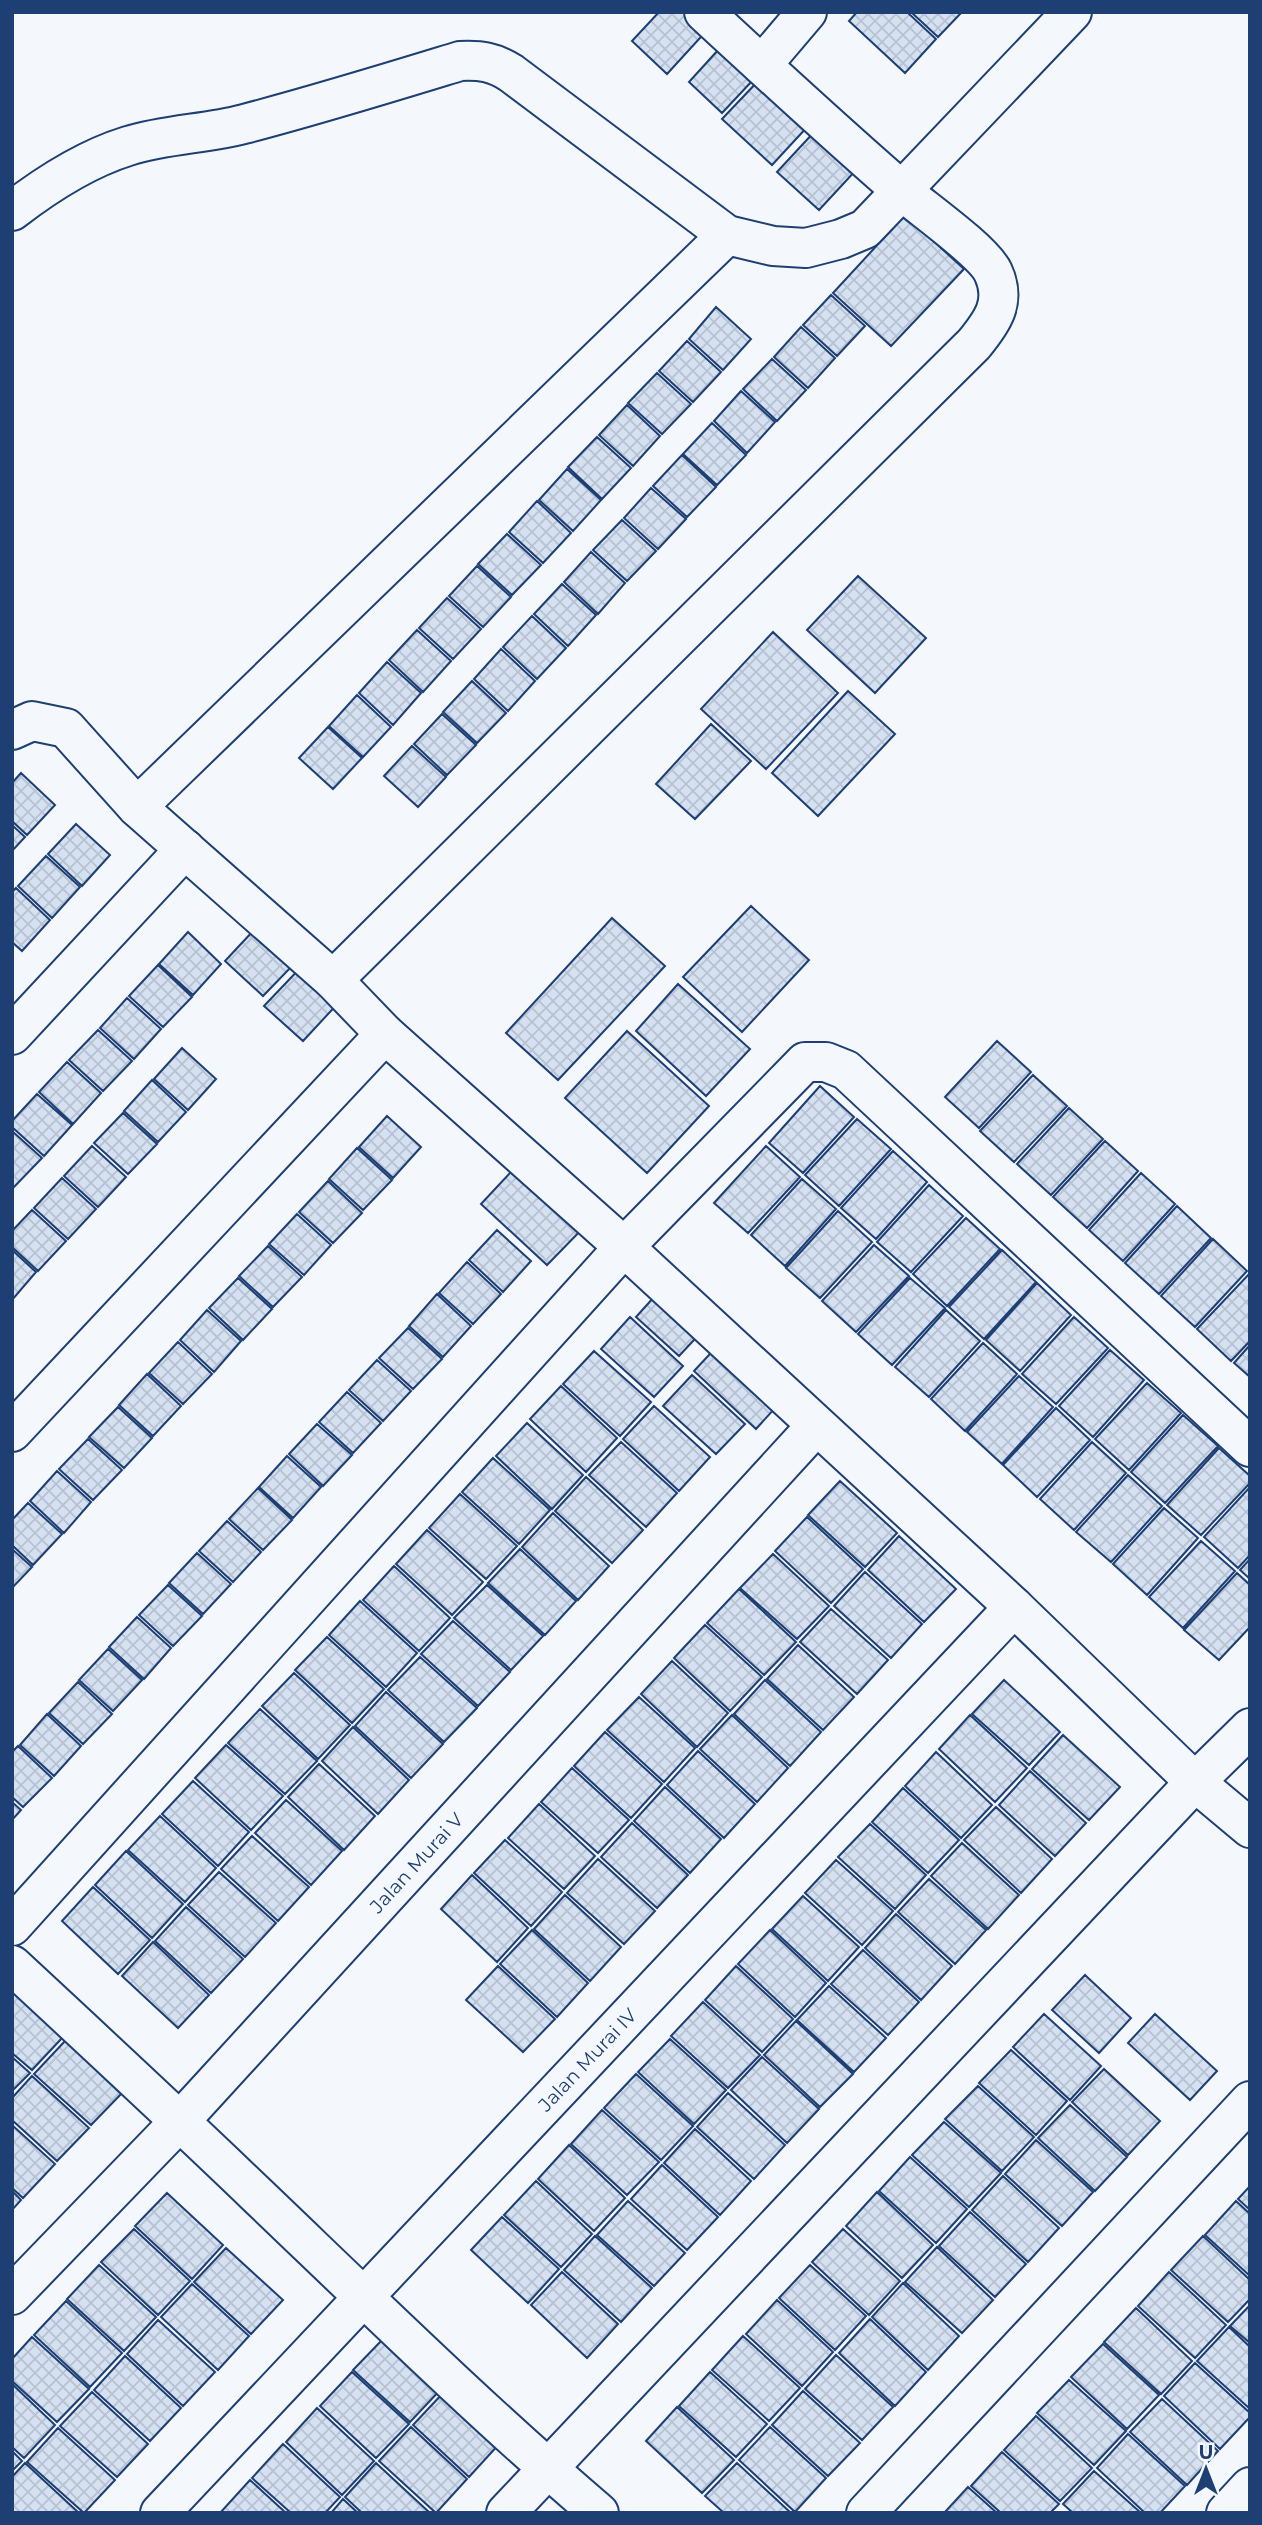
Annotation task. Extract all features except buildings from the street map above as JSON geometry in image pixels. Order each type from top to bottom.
[{"type":"street","points":[[333,980],[974,344],[994,318],[998,306],[997,284],[986,261],[902,191],[704,12]]},
{"type":"street","points":[[762,65],[807,12]]},
{"type":"street","points":[[12,211],[46,184],[128,146],[161,138],[214,132],[334,101],[460,61],[477,60],[495,63],[512,73],[727,235],[773,246],[806,248],[841,239],[864,229],[1072,12]]},
{"type":"street","points":[[137,807],[727,235]]},
{"type":"street","points":[[12,730],[32,721],[66,728],[137,807],[333,980],[385,1034],[624,1247],[1014,1607],[1195,1782],[1250,1828]]},
{"type":"street","points":[[12,1035],[185,849]]},
{"type":"street","points":[[12,1432],[385,1034]]},
{"type":"street","points":[[12,1926],[624,1247],[805,1062],[826,1062],[846,1070],[1250,1447]]},
{"type":"street","name":"Jalan Murai V","points":[[12,2295],[180,2121],[816,1426]]},
{"type":"street","name":"Jalan Murai IV","points":[[160,2513],[1014,1607]]},
{"type":"street","points":[[506,2513],[1195,1782],[1250,1728]]},
{"type":"street","points":[[12,1965],[180,2121],[364,2298],[598,2513]]},
{"type":"street","points":[[866,2513],[1250,2101]]},
{"type":"street","points":[[1226,2513],[1250,2487]]}]
